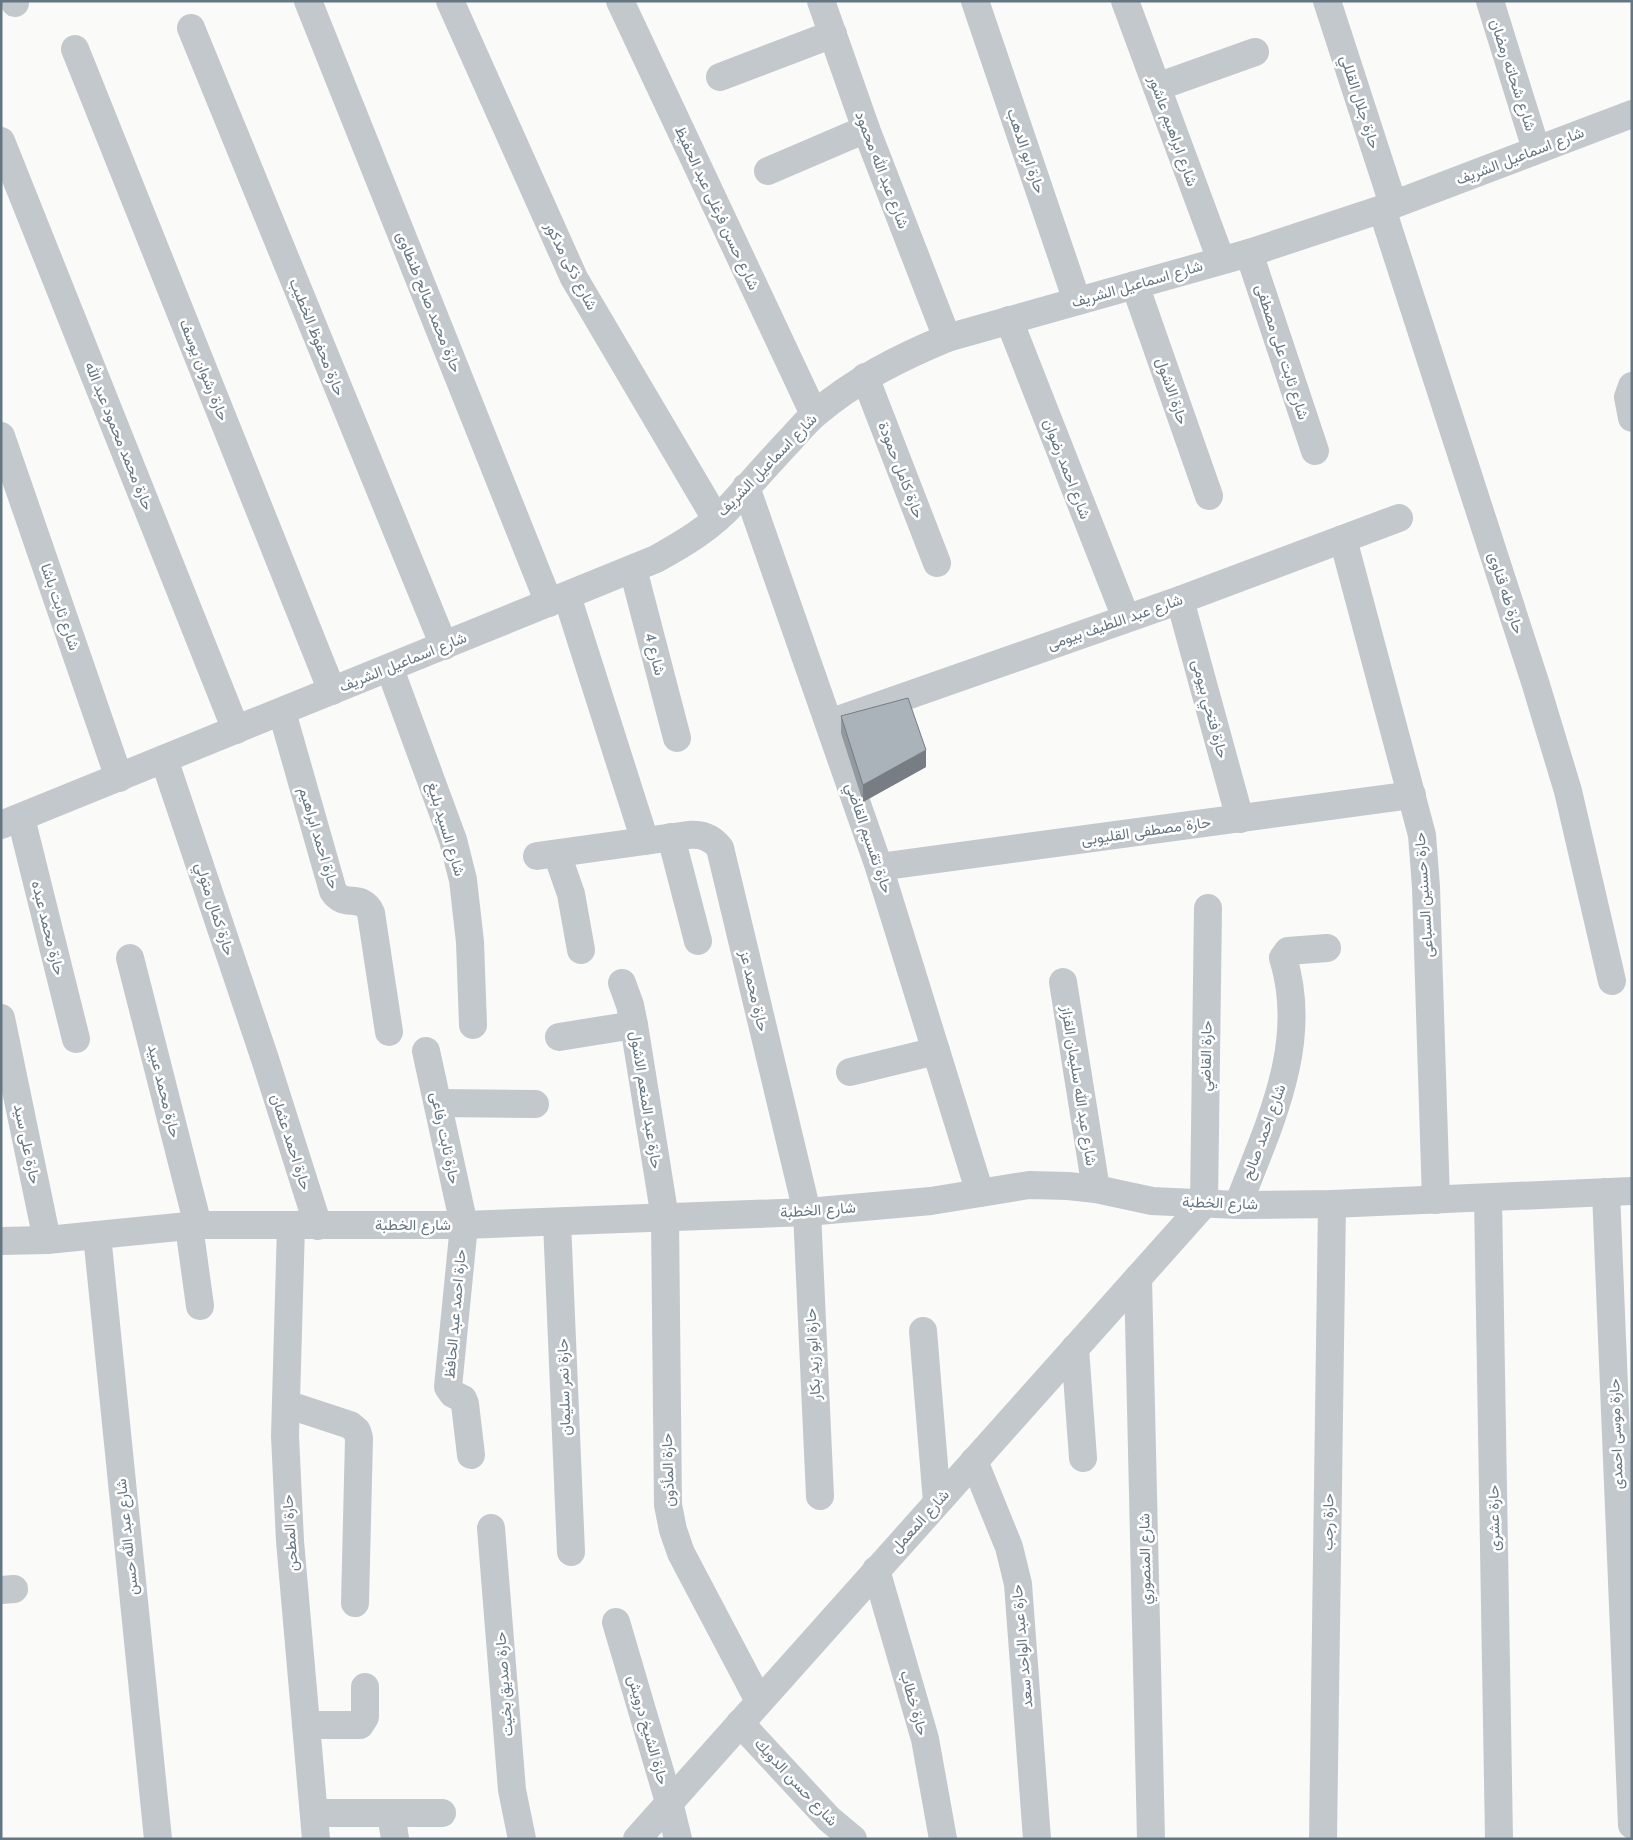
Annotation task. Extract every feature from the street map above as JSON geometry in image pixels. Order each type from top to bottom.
[{"type":"street","name":"حارة محمد صالح طنطاوى","points":[[308,1],[558,599]]},
{"type":"street","name":"شارع ذكى مدكور","points":[[450,1],[574,278],[716,519]]},
{"type":"street","name":"شارع حسن فرغلى عبد الحفيظ","points":[[620,1],[814,414]]},
{"type":"street","name":"شارع عبد الله محمود","points":[[821,1],[866,129],[947,338]]},
{"type":"street","name":"حارة ابو الدهب","points":[[975,1],[1077,301]]},
{"type":"street","name":"شارع ابراهيم عاشور","points":[[1125,1],[1221,260]]},
{"type":"street","name":"حارة جلال القللي","points":[[1327,1],[1388,206]]},
{"type":"street","name":"شارع شحاته رمضان","points":[[1490,1],[1536,149]]},
{"type":"street","name":"حارة محفوظ الخطيب","points":[[191,28],[444,646]]},
{"type":"street","points":[[720,77],[833,34]]},
{"type":"street","name":"حارة رشوان يوسف","points":[[75,49],[332,691]]},
{"type":"street","points":[[1157,88],[1255,52]]},
{"type":"street","name":"شارع اسماعيل الشريف","points":[[7,822],[390,669],[656,559],[684,544],[716,519],[814,414],[865,377],[900,358],[947,338],[1249,253],[1388,206],[1632,114]]},
{"type":"street","points":[[768,171],[866,129]]},
{"type":"street","name":"حارة محمد محمود عبد الله","points":[[1,141],[236,730]]},
{"type":"street","name":"حارة طه قناوى","points":[[1388,206],[1566,782],[1612,981]]},
{"type":"street","name":"شارع ثابت على مصطفى","points":[[1249,253],[1315,451]]},
{"type":"street","name":"حارة الاشول","points":[[1135,285],[1209,496]]},
{"type":"street","name":"شارع احمد رضوان","points":[[1008,320],[1126,618]]},
{"type":"street","name":"حارة كامل حمودة","points":[[865,377],[938,563]]},
{"type":"street","points":[[1632,386],[1628,397],[1632,418]]},
{"type":"street","name":"شارع ثابت باشا","points":[[1,436],[119,778]]},
{"type":"street","name":"حارة تقسيم القاضي","points":[[746,487],[879,868],[980,1193]]},
{"type":"street","name":"شارع عبد اللطيف بيومى","points":[[829,723],[1180,600],[1399,518]]},
{"type":"street","name":"حارة حسنين السباعى","points":[[1343,539],[1422,835],[1426,888],[1436,1200]]},
{"type":"street","name":"شارع 4","points":[[633,569],[676,738]]},
{"type":"street","points":[[558,599],[658,839],[698,941]]},
{"type":"street","name":"حارة فتحي بيومى","points":[[1180,600],[1240,819]]},
{"type":"street","name":"شارع السيد بليغ","points":[[390,669],[453,840],[463,880],[470,942],[473,1025]]},
{"type":"street","name":"حارة احمد ابراهيم","points":[[282,712],[333,892],[342,900],[361,902],[369,909],[389,1032]]},
{"type":"street","name":"حارة كمال متولي","points":[[164,759],[265,1059]]},
{"type":"street","name":"حارة مصطفى القليوبى","points":[[879,868],[1412,795]]},
{"type":"street","name":"حارة محمد عبده","points":[[7,822],[76,1039]]},
{"type":"street","name":"حارة محمد عز","points":[[581,950],[571,894],[547,855],[698,834],[715,842],[720,848],[807,1212]]},
{"type":"street","name":"حارة القاضي","points":[[1204,1204],[1208,908]]},
{"type":"street","name":"شارع احمد صالح","points":[[1238,1204],[1280,1095],[1287,1064],[1291,1032],[1291,1006],[1283,958],[1288,951],[1327,948]]},
{"type":"street","name":"حارة محمد عبيد","points":[[130,958],[194,1225],[200,1306]]},
{"type":"street","name":"شارع عبد الله سليمان القزاز","points":[[1063,982],[1096,1189]]},
{"type":"street","name":"حارة عبد المنعم الاشول","points":[[622,983],[630,1005],[634,1025],[666,1218]]},
{"type":"street","name":"حارة على سيد","points":[[1,1018],[47,1240]]},
{"type":"street","points":[[560,1036],[634,1025]]},
{"type":"street","name":"حارة ثابت رفاعى","points":[[426,1051],[464,1225]]},
{"type":"street","points":[[850,1072],[936,1051]]},
{"type":"street","name":"حارة احمد عثمان","points":[[265,1059],[304,1226]]},
{"type":"street","points":[[438,1103],[535,1104]]},
{"type":"street","name":"شارع الخطبة","points":[[1,1242],[47,1240],[194,1225],[464,1225],[807,1212],[930,1201],[1029,1185],[1096,1189],[1152,1200],[1204,1204],[1332,1204],[1619,1192]]},
{"type":"street","name":"حارة موسى احمدى","points":[[1619,1192],[1632,1825]]},
{"type":"street","name":"حارة عشرى","points":[[1488,1198],[1499,1839]]},
{"type":"street","name":"شارع المعمل","points":[[637,1839],[1204,1204]]},
{"type":"street","name":"حارة رجب","points":[[1323,1839],[1332,1204]]},
{"type":"street","name":"حارة ابو زيد بكار","points":[[807,1212],[820,1496]]},
{"type":"street","name":"حارة المأذون","points":[[666,1218],[668,1505],[673,1530],[681,1553],[759,1701]]},
{"type":"street","name":"حارة نمر سليمان","points":[[557,1222],[570,1552]]},
{"type":"street","name":"حارة احمد عبد الحافظ","points":[[464,1225],[448,1387],[453,1394],[463,1399],[465,1404],[471,1455]]},
{"type":"street","name":"حارة المطحن","points":[[304,1226],[286,1404],[285,1436],[290,1542],[315,1826]]},
{"type":"street","name":"شارع عبد الله حسن","points":[[97,1235],[158,1839]]},
{"type":"street","name":"شارع المنصوري","points":[[1138,1278],[1151,1839]]},
{"type":"street","points":[[924,1331],[937,1502]]},
{"type":"street","points":[[1075,1348],[1083,1458]]},
{"type":"street","points":[[286,1404],[350,1425],[357,1431],[355,1603]]},
{"type":"street","name":"حارة عبد الواحد سعد","points":[[974,1461],[1009,1547],[1018,1584],[1037,1839]]},
{"type":"street","name":"حارة صديق بخيت","points":[[491,1528],[512,1790],[522,1839]]},
{"type":"street","name":"حارة خطاب","points":[[876,1570],[924,1739],[943,1839]]},
{"type":"street","name":"حارة الشيخ درويش","points":[[616,1622],[669,1802],[678,1839]]},
{"type":"street","points":[[306,1725],[360,1725],[365,1717],[364,1687]]},
{"type":"street","name":"شارع حسن الدويك","points":[[740,1723],[829,1819],[853,1839]]},
{"type":"street","points":[[315,1826],[393,1826],[442,1813]]},
{"type":"building","points":[[908,698],[926,750],[863,785],[841,716]]}]
